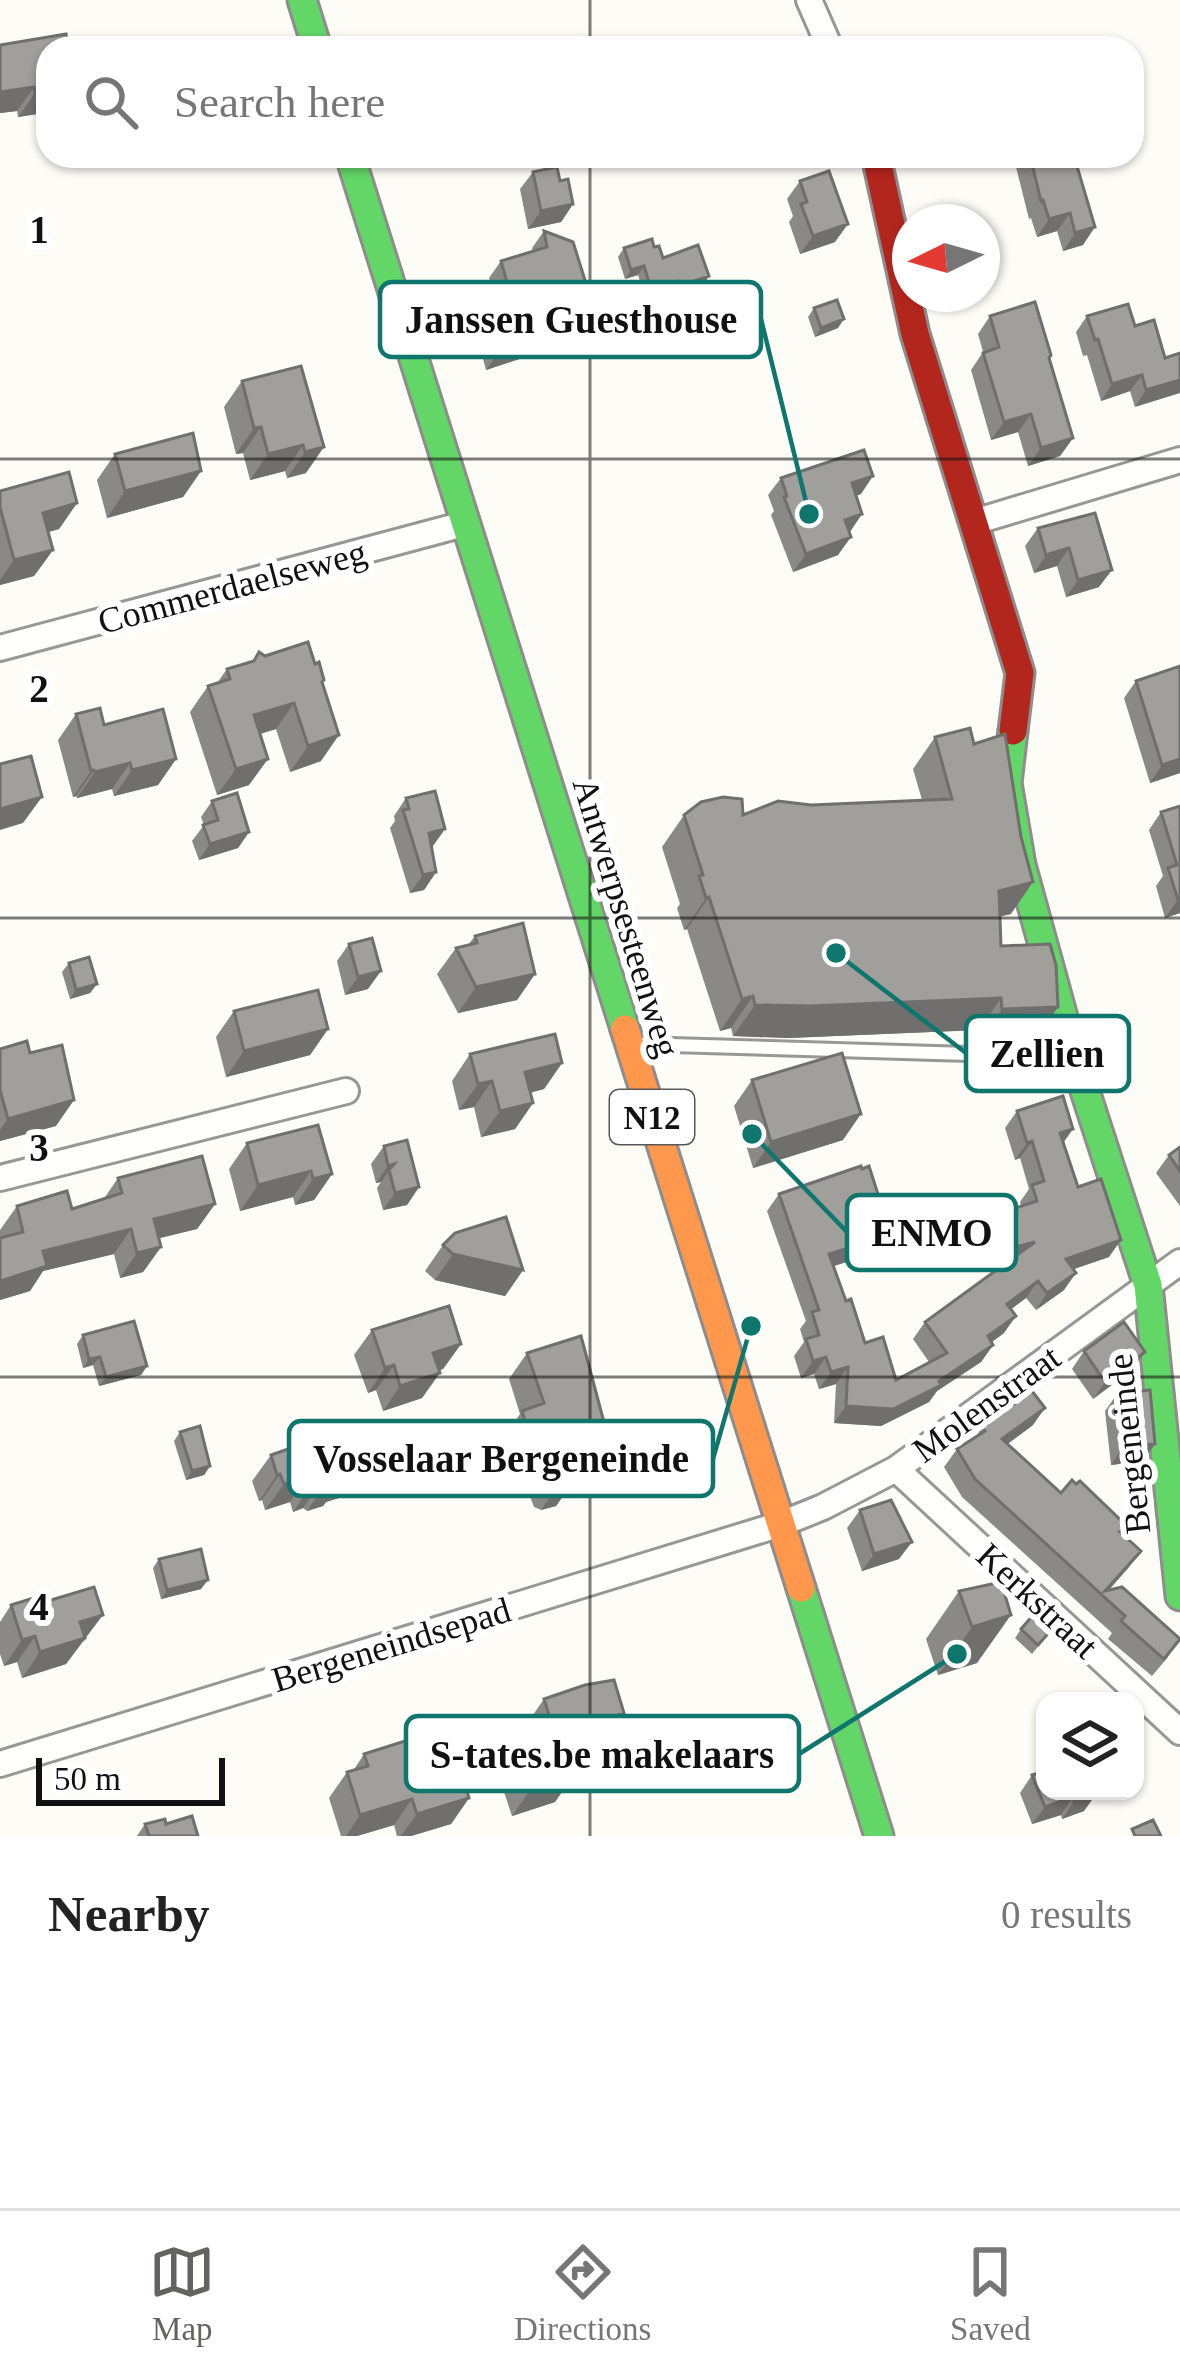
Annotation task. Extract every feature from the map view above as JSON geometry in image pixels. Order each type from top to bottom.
[{"type":"main road","points":[[302,0],[313,36]]},
{"type":"main road","name":"Antwerpsesteenweg","points":[[354,168],[879,1836]]},
{"type":"main road","name":"Bergeneinde","points":[[879,168],[915,334],[1021,673],[1007,783],[1021,865],[1074,1057],[1148,1285],[1180,1596]]},
{"type":"street","points":[[809,0],[825,36]]},
{"type":"street","points":[[974,522],[1180,460]]},
{"type":"street","name":"Commerdaelseweg","points":[[0,648],[464,524]]},
{"type":"street","points":[[0,1178],[346,1091]]},
{"type":"street","name":"Molenstraat","points":[[781,1524],[896,1468],[1180,1262]]},
{"type":"street","name":"Kerkstraat","points":[[896,1468],[1180,1732]]},
{"type":"street","name":"Bergeneindsepad","points":[[0,1764],[781,1524]]},
{"type":"lane","points":[[629,1044],[1074,1057]]},
{"type":"building","points":[[36,39],[36,93],[34,87],[0,92],[0,45]]},
{"type":"building","points":[[557,168],[560,181],[568,179],[573,204],[541,211],[533,172]]},
{"type":"building","points":[[1033,168],[1078,168],[1095,227],[1075,233],[1070,213],[1049,219]]},
{"type":"building","points":[[829,171],[848,224],[813,236],[801,204],[807,202],[800,181]]},
{"type":"building","points":[[544,231],[573,242],[589,293],[562,300],[571,329],[498,353],[492,331],[503,327],[500,316],[524,308],[508,286],[501,261],[547,247]]},
{"type":"building","points":[[652,239],[663,258],[698,245],[709,276],[651,289],[644,266],[631,270],[624,248]]},
{"type":"building","points":[[837,300],[844,319],[821,328],[814,308]]},
{"type":"building","points":[[1035,302],[1073,438],[1041,448],[1031,414],[1004,422],[983,353],[999,347],[990,316]]},
{"type":"building","points":[[1128,304],[1135,326],[1154,320],[1165,358],[1180,353],[1180,380],[1146,390],[1142,375],[1112,384],[1087,316]]},
{"type":"building","points":[[301,366],[324,447],[305,452],[303,445],[268,454],[261,427],[254,428],[242,381]]},
{"type":"building","points":[[193,433],[201,471],[125,491],[115,454]]},
{"type":"building","points":[[864,450],[873,476],[852,483],[862,514],[845,520],[851,537],[806,554],[781,478]]},
{"type":"building","points":[[69,472],[77,503],[43,513],[53,550],[14,560],[0,491]]},
{"type":"building","points":[[1095,513],[1112,570],[1078,580],[1069,548],[1046,555],[1038,528]]},
{"type":"building","points":[[308,642],[315,664],[319,662],[339,735],[308,746],[294,703],[254,715],[268,759],[236,769],[208,686],[230,679],[227,669],[254,661],[259,652],[265,656]]},
{"type":"building","points":[[1180,666],[1180,759],[1162,765],[1136,681]]},
{"type":"building","points":[[100,708],[104,725],[163,709],[176,759],[132,770],[130,763],[91,771],[76,714]]},
{"type":"building","points":[[970,728],[974,744],[1005,734],[1033,882],[999,891],[1001,946],[1050,944],[1058,1007],[1002,1009],[1001,998],[811,1006],[755,1005],[753,996],[742,999],[699,876],[703,875],[684,815],[701,802],[723,797],[742,799],[743,815],[778,801],[811,805],[952,799],[935,737]]},
{"type":"building","points":[[31,756],[42,797],[0,809],[0,764]]},
{"type":"building","points":[[435,791],[445,829],[429,833],[436,872],[423,875],[403,810],[409,809],[406,798]]},
{"type":"building","points":[[237,793],[249,832],[210,844],[203,825],[218,820],[212,801]]},
{"type":"building","points":[[1180,806],[1178,900],[1168,868],[1177,865],[1161,812]]},
{"type":"building","points":[[523,923],[535,974],[476,987],[456,948],[477,943],[475,936]]},
{"type":"building","points":[[372,938],[381,971],[358,977],[349,944]]},
{"type":"building","points":[[89,957],[97,984],[76,990],[69,963]]},
{"type":"building","points":[[318,990],[328,1029],[244,1051],[234,1011]]},
{"type":"building","points":[[555,1034],[562,1063],[525,1072],[533,1103],[500,1111],[492,1081],[478,1084],[470,1054]]},
{"type":"building","points":[[27,1041],[30,1053],[62,1045],[74,1100],[8,1119],[0,1090],[0,1049]]},
{"type":"building","points":[[842,1053],[861,1114],[771,1142],[752,1080]]},
{"type":"building","points":[[1063,1096],[1073,1129],[1060,1133],[1078,1187],[1101,1179],[1121,1240],[1066,1259],[1076,1273],[1047,1293],[1038,1281],[1007,1304],[1016,1316],[988,1336],[993,1345],[939,1381],[941,1385],[893,1409],[846,1406],[848,1367],[831,1372],[826,1357],[813,1361],[806,1339],[819,1335],[812,1312],[819,1310],[779,1194],[869,1166],[891,1235],[829,1254],[865,1343],[883,1337],[896,1380],[947,1353],[925,1322],[1035,1242],[987,1254],[976,1221],[1037,1201],[1032,1185],[1044,1181],[1017,1111]]},
{"type":"building","points":[[318,1125],[332,1174],[313,1179],[311,1171],[258,1185],[247,1143]]},
{"type":"building","points":[[407,1140],[419,1187],[395,1193],[389,1170],[394,1164],[388,1166],[384,1146]]},
{"type":"building","points":[[1180,1147],[1180,1171],[1169,1155]]},
{"type":"building","points":[[202,1156],[215,1204],[154,1219],[161,1247],[137,1253],[131,1229],[43,1251],[47,1266],[0,1281],[0,1238],[23,1232],[17,1206],[67,1191],[72,1209],[122,1193],[118,1178]]},
{"type":"building","points":[[506,1217],[523,1270],[453,1254],[443,1245],[455,1233]]},
{"type":"building","points":[[449,1306],[461,1344],[433,1353],[440,1373],[400,1386],[394,1365],[385,1368],[372,1330]]},
{"type":"building","points":[[134,1321],[147,1366],[106,1377],[100,1357],[89,1359],[83,1335]]},
{"type":"building","points":[[1124,1322],[1145,1352],[1105,1382],[1084,1351]]},
{"type":"building","points":[[581,1336],[613,1456],[583,1463],[574,1480],[559,1484],[552,1481],[522,1411],[544,1403],[527,1353]]},
{"type":"building","points":[[1150,1390],[1155,1444],[1123,1447],[1117,1394]]},
{"type":"building","points":[[1032,1391],[1045,1408],[1002,1439],[1061,1493],[1072,1480],[1080,1481],[1132,1531],[1120,1532],[1141,1551],[1105,1591],[1122,1587],[1180,1639],[1164,1659],[1121,1621],[1125,1616],[975,1479],[957,1449]]},
{"type":"building","points":[[345,1423],[350,1442],[356,1440],[363,1470],[325,1485],[311,1486],[308,1476],[284,1484],[271,1455],[297,1446],[296,1436]]},
{"type":"building","points":[[200,1426],[210,1466],[192,1471],[180,1432]]},
{"type":"building","points":[[891,1500],[912,1542],[874,1554],[860,1510]]},
{"type":"building","points":[[201,1549],[208,1580],[167,1590],[159,1559]]},
{"type":"building","points":[[1001,1582],[1011,1615],[972,1627],[959,1591]]},
{"type":"building","points":[[94,1587],[103,1615],[80,1622],[85,1638],[40,1652],[35,1636],[22,1640],[11,1605],[37,1597],[38,1604]]},
{"type":"building","points":[[1035,1613],[1052,1629],[1038,1645],[1021,1629]]},
{"type":"building","points":[[614,1680],[624,1713],[599,1725],[603,1739],[570,1750],[577,1769],[573,1776],[530,1790],[518,1754],[557,1741],[544,1699]]},
{"type":"building","points":[[418,1737],[432,1782],[462,1772],[469,1798],[417,1814],[412,1799],[360,1815],[347,1772],[368,1766],[364,1754]]},
{"type":"building","points":[[192,1816],[198,1836],[149,1836],[145,1824],[165,1819],[166,1824]]},
{"type":"building","points":[[1153,1820],[1161,1836],[1135,1836],[1132,1829]]},
{"type":"traffic: fast","points":[[302,0],[313,36]]},
{"type":"traffic: fast","points":[[354,168],[625,1029]]},
{"type":"traffic: fast","points":[[1013,731],[1007,783],[1021,865],[1074,1057],[1148,1285],[1180,1596]]},
{"type":"traffic: fast","points":[[801,1588],[879,1836]]},
{"type":"traffic: slow","points":[[625,1029],[801,1588]]},
{"type":"traffic: jam","points":[[879,168],[915,334],[1020,673],[1013,731]]},
{"type":"place","name":"Janssen Guesthouse","points":[[809,514]]},
{"type":"place","name":"Zellien","points":[[836,953]]},
{"type":"place","name":"ENMO","points":[[752,1134]]},
{"type":"place","name":"Vosselaar Bergeneinde","points":[[751,1326]]},
{"type":"place","name":"S-tates.be makelaars","points":[[957,1654]]}]
